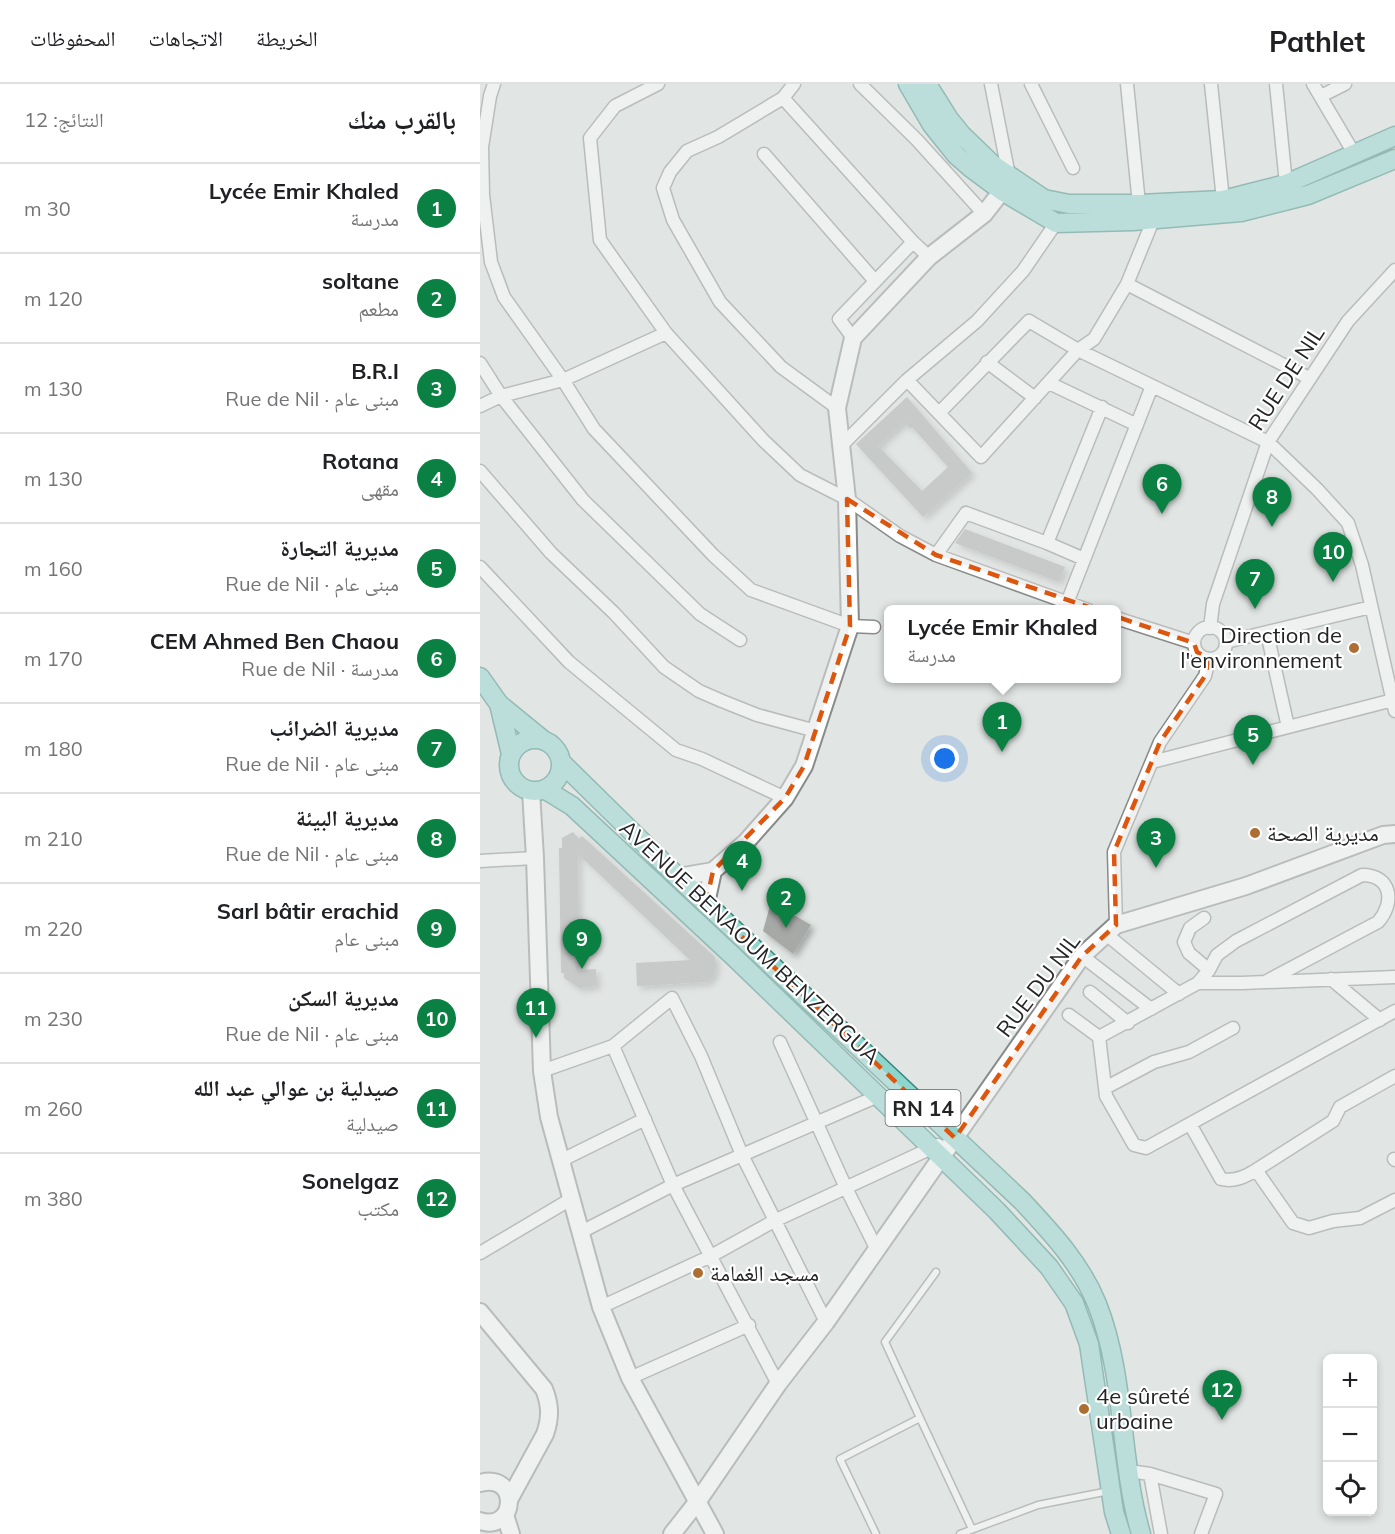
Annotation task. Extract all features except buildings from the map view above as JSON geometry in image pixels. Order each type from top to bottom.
[{"type":"main road","points":[[908,84],[943,141],[970,168],[1044,199],[1069,204],[1139,204],[1156,211],[1241,212],[1308,195],[1395,159]]},
{"type":"main road","points":[[927,84],[943,111],[962,135],[992,164],[1005,184],[1056,223],[1223,200],[1286,184],[1395,136]]},
{"type":"main road","points":[[480,677],[499,704],[556,748],[562,763],[560,776],[556,782],[539,790],[522,788],[514,782],[510,773],[511,754],[516,746],[524,741],[534,738],[543,740]]},
{"type":"main road","points":[[499,704],[511,754]]},
{"type":"main road","name":"AVENUE BENAOUM BENZERGUA","points":[[562,763],[678,877],[1022,1201],[1061,1243],[1083,1276],[1105,1327],[1142,1534]]},
{"type":"main road","name":"AVENUE BENAOUM BENZERGUA","points":[[539,790],[572,806],[733,956],[997,1211],[1049,1267],[1074,1303],[1089,1344],[1114,1512],[1121,1534]]},
{"type":"street","points":[[494,84],[482,147],[483,195],[491,262],[504,297],[563,380],[594,429],[714,555],[751,590],[850,626],[874,627]]},
{"type":"street","points":[[658,84],[615,106],[590,138],[600,240],[666,333],[763,440],[800,475],[847,499],[900,536],[936,555],[1074,605]]},
{"type":"street","points":[[794,84],[783,98],[718,136],[687,151],[670,172],[663,188],[673,220],[720,302],[781,368],[837,408]]},
{"type":"street","points":[[860,84],[917,140],[984,214]]},
{"type":"street","points":[[1031,84],[1073,168]]},
{"type":"street","points":[[1127,84],[1139,204]]},
{"type":"street","points":[[1211,84],[1223,200]]},
{"type":"street","points":[[1276,84],[1286,184]]},
{"type":"street","points":[[1312,84],[1355,155]]},
{"type":"street","points":[[1321,96],[1345,84]]},
{"type":"street","points":[[678,877],[713,871],[746,842],[785,798],[804,766],[850,626],[847,499],[837,408],[853,338],[929,257],[984,214],[1005,184],[995,86]]},
{"type":"street","points":[[783,98],[912,242],[929,257]]},
{"type":"street","points":[[764,154],[875,281]]},
{"type":"street","points":[[907,380],[981,457],[1078,350],[1094,339],[1127,284],[1156,211]]},
{"type":"street","points":[[842,445],[907,380],[977,321],[1023,271],[1056,223]]},
{"type":"street","points":[[853,338],[839,319],[912,242]]},
{"type":"street","name":"RUE DE NIL","points":[[1210,628],[1213,604],[1268,442],[1348,321],[1395,270]]},
{"type":"street","points":[[1127,284],[1309,378]]},
{"type":"street","points":[[939,413],[1029,321],[1078,350],[1268,442],[1317,489],[1348,523],[1362,565],[1394,705],[1288,727],[1152,762]]},
{"type":"street","points":[[480,406],[501,396],[563,380],[666,333]]},
{"type":"street","points":[[987,362],[1035,398]]},
{"type":"street","points":[[480,363],[501,396],[583,500],[700,614],[740,640]]},
{"type":"street","points":[[1049,383],[1137,425]]},
{"type":"street","points":[[1067,603],[1152,386]]},
{"type":"street","points":[[1047,543],[1102,408]]},
{"type":"street","points":[[480,471],[551,553],[664,666],[699,691],[722,701],[757,715],[816,731]]},
{"type":"street","points":[[936,555],[966,513],[1084,559]]},
{"type":"street","points":[[480,567],[569,662],[676,750],[702,759],[785,798]]},
{"type":"street","points":[[1226,642],[1371,607]]},
{"type":"street","points":[[1121,620],[1194,643]]},
{"type":"street","points":[[1210,628],[1222,633],[1226,642],[1226,647],[1220,656],[1209,659],[1197,652],[1194,643],[1198,633],[1210,628]]},
{"type":"street","points":[[1267,633],[1288,727]]},
{"type":"street","points":[[1179,994],[1111,929],[1114,852],[1160,742],[1205,676],[1209,659]]},
{"type":"street","points":[[539,790],[535,858],[542,1071],[549,1117],[601,1307],[630,1378],[715,1534]]},
{"type":"street","name":"RUE DU NIL","points":[[672,1534],[698,1501],[778,1384],[826,1323],[877,1250],[936,1153],[955,1138],[1082,956],[1111,929],[1246,886],[1383,835],[1395,834]]},
{"type":"street","points":[[480,861],[535,858]]},
{"type":"street","points":[[706,903],[713,871]]},
{"type":"street","points":[[1099,1037],[1197,983],[1209,970],[1217,955],[1236,942],[1362,875],[1372,875],[1384,882],[1392,904],[1388,914],[1265,982]]},
{"type":"street","points":[[1204,918],[1190,928],[1184,942],[1189,953],[1209,970]]},
{"type":"street","points":[[1082,956],[1151,1009]]},
{"type":"street","points":[[1197,983],[1395,977]]},
{"type":"street","points":[[1331,979],[1380,1020]]},
{"type":"street","points":[[1090,992],[1128,1023]]},
{"type":"street","points":[[542,1071],[614,1046],[672,998],[701,1056],[742,1155],[826,1323]]},
{"type":"street","points":[[1069,1015],[1099,1037],[1106,1096],[1134,1145],[1146,1148],[1395,1011]]},
{"type":"street","points":[[1105,1088],[1154,1062],[1189,1052],[1233,1028]]},
{"type":"street","points":[[780,1042],[846,1188],[877,1250]]},
{"type":"street","points":[[614,1046],[673,1185],[749,1325],[778,1384]]},
{"type":"street","points":[[1190,1124],[1221,1179],[1230,1181],[1256,1170],[1333,1121],[1340,1107],[1395,1076]]},
{"type":"street","points":[[581,1232],[673,1185],[878,1096]]},
{"type":"street","points":[[560,1161],[645,1119]]},
{"type":"street","points":[[601,1307],[711,1256],[774,1221],[846,1188],[936,1153]]},
{"type":"street","points":[[1256,1170],[1293,1223],[1309,1228],[1333,1221],[1360,1218],[1395,1200]]},
{"type":"street","points":[[480,1252],[571,1199]]},
{"type":"street","points":[[480,1312],[544,1389],[548,1399],[549,1422],[546,1434],[507,1508],[484,1529]]},
{"type":"street","points":[[630,1378],[749,1325]]},
{"type":"street","points":[[1129,1471],[1150,1474],[1216,1494],[1202,1534]]},
{"type":"street","points":[[1150,1474],[1161,1534]]},
{"type":"street","points":[[480,1483],[493,1481],[508,1493],[507,1508],[511,1534]]},
{"type":"lane","points":[[936,1272],[885,1342],[972,1529]]},
{"type":"lane","points":[[876,1534],[840,1459],[920,1418]]},
{"type":"lane","points":[[960,1534],[1038,1505],[1111,1491]]},
{"type":"highlighted area","points":[[847,499],[936,555],[1194,643],[1197,652],[1209,659],[1205,676],[1160,742],[1114,852],[1116,925],[1082,956],[955,1138],[706,903],[713,871],[785,798],[804,766],[850,626]]},
{"type":"place","name":"CEM Ahmed Ben Chaou","points":[[1162,514]]},
{"type":"place","name":"مديرية البيئة","points":[[1272,527]]},
{"type":"place","name":"مديرية السكن","points":[[1333,582]]},
{"type":"place","name":"مديرية الضرائب","points":[[1255,609]]},
{"type":"place","name":"Direction de l'environnement","points":[[1354,648]]},
{"type":"place","name":"Lycée Emir Khaled","points":[[1002,752]]},
{"type":"place","name":"مديرية التجارة","points":[[1253,765]]},
{"type":"place","name":"مديرية الصحة","points":[[1255,833]]},
{"type":"place","name":"B.R.I","points":[[1156,868]]},
{"type":"place","name":"Rotana","points":[[742,891]]},
{"type":"place","name":"soltane","points":[[786,928]]},
{"type":"place","name":"Sarl bâtir erachid","points":[[582,969]]},
{"type":"place","name":"صيدلية بن عوالي عبد الله","points":[[536,1038]]},
{"type":"place","name":"مسجد الغمامة","points":[[698,1273]]},
{"type":"place","name":"4e sûreté urbaine","points":[[1084,1409]]},
{"type":"place","name":"Sonelgaz","points":[[1222,1420]]}]
